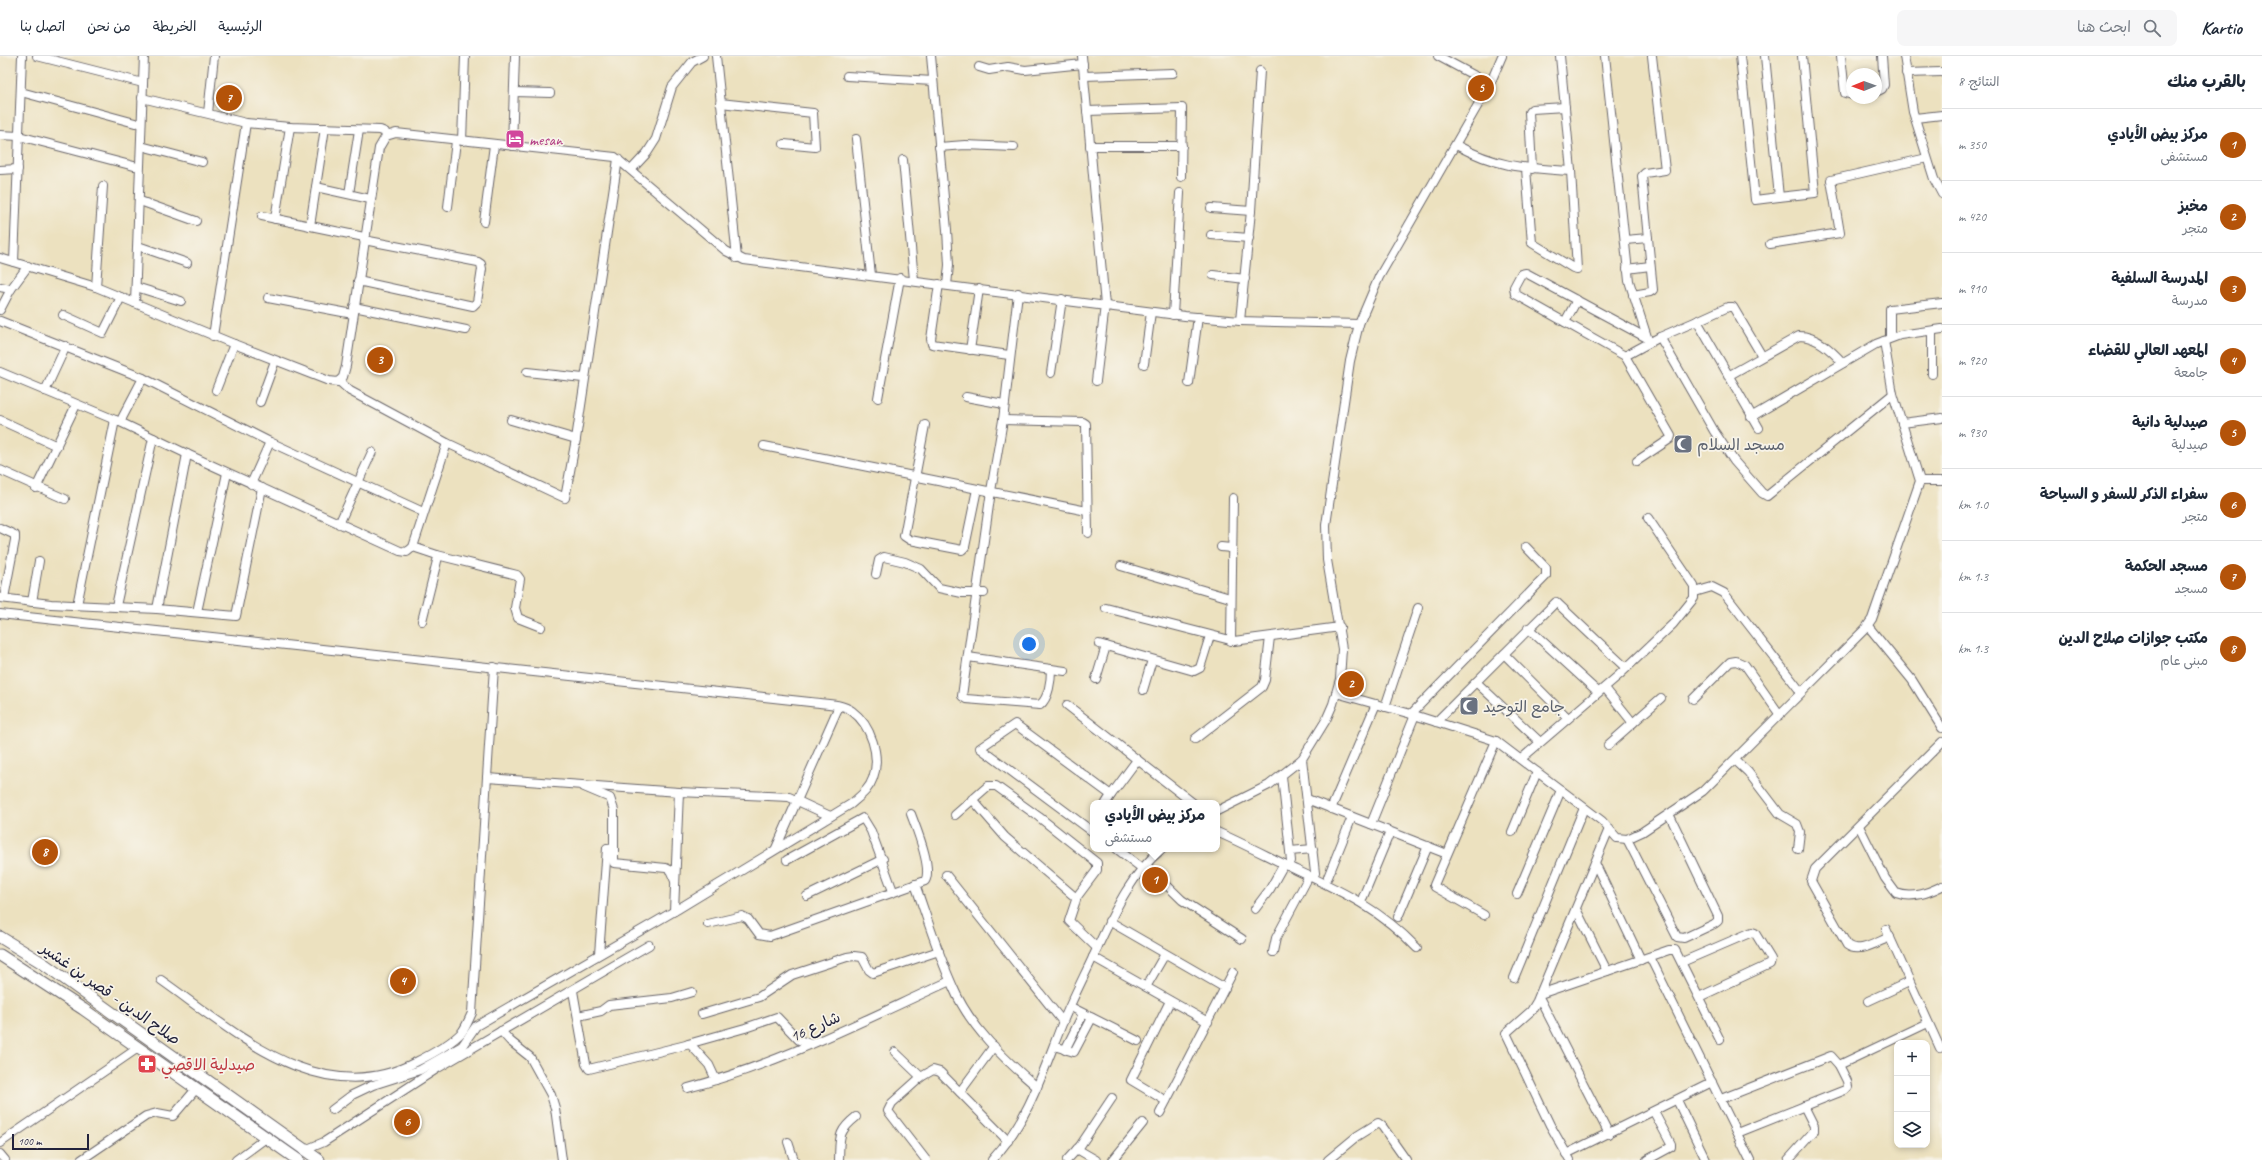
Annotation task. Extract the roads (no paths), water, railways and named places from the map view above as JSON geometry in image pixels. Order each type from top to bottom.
[{"type":"highway","name":"صلاح الدين - قصر بن غشير","points":[[0,938],[52,970],[277,1129],[309,1156]]},
{"type":"highway","points":[[0,955],[138,1048],[298,1160]]},
{"type":"highway","points":[[268,1140],[279,1138],[277,1129]]},
{"type":"street","points":[[14,262],[22,56]]},
{"type":"street","points":[[37,56],[143,83]]},
{"type":"street","points":[[135,303],[140,201],[144,56]]},
{"type":"street","points":[[208,113],[214,56]]},
{"type":"street","points":[[448,208],[459,141],[465,56]]},
{"type":"street","points":[[512,146],[515,56]]},
{"type":"street","points":[[632,169],[647,153],[656,139],[672,87],[692,62],[703,56]]},
{"type":"street","points":[[716,56],[737,258]]},
{"type":"street","points":[[931,56],[948,254],[931,342],[935,345],[1009,356]]},
{"type":"street","points":[[1438,56],[1490,84]]},
{"type":"street","points":[[1220,810],[1256,793],[1282,776],[1302,759],[1326,720],[1336,693],[1341,669],[1340,626],[1327,560],[1326,525],[1350,361],[1359,324],[1379,277],[1490,84],[1502,56]]},
{"type":"street","points":[[1560,56],[1565,107],[1571,171],[1578,259],[1578,268],[1576,269],[1532,243],[1529,169],[1529,112],[1532,109],[1565,107]]},
{"type":"street","points":[[1605,56],[1627,269],[1633,295],[1648,340]]},
{"type":"street","points":[[1633,295],[1652,291],[1642,176],[1645,173],[1665,170],[1652,56]]},
{"type":"street","points":[[1740,56],[1755,200],[1815,193],[1802,56]]},
{"type":"street","points":[[1766,56],[1779,197]]},
{"type":"street","points":[[1842,56],[1846,93]]},
{"type":"street","points":[[1882,56],[1884,85],[1882,89]]},
{"type":"street","points":[[1904,56],[1915,118],[1936,185],[1942,194]]},
{"type":"street","points":[[979,67],[989,70],[1008,67],[1025,70],[1083,60],[1105,305],[1096,381]]},
{"type":"street","points":[[1240,321],[1249,238],[1260,71]]},
{"type":"street","points":[[1906,73],[1942,72]]},
{"type":"street","points":[[1084,76],[1173,73]]},
{"type":"street","points":[[847,76],[933,81]]},
{"type":"street","points":[[21,92],[135,124]]},
{"type":"street","points":[[514,92],[550,94]]},
{"type":"street","points":[[142,98],[246,123],[290,127],[383,131],[387,133],[386,136]]},
{"type":"street","points":[[720,103],[813,113],[815,147],[784,144]]},
{"type":"street","points":[[1087,111],[1181,107],[1183,110],[1181,177]]},
{"type":"street","points":[[1915,118],[1942,115]]},
{"type":"street","points":[[213,336],[246,123]]},
{"type":"street","points":[[275,219],[290,127]]},
{"type":"street","points":[[310,226],[325,128]]},
{"type":"street","points":[[349,194],[359,130]]},
{"type":"street","points":[[386,136],[404,134],[494,145],[609,155],[618,159],[632,169],[717,244],[737,258],[1198,317],[1240,321],[1359,324]]},
{"type":"street","points":[[0,135],[19,136],[134,166]]},
{"type":"street","points":[[339,381],[345,370],[379,148],[386,136]]},
{"type":"street","points":[[856,139],[871,275]]},
{"type":"street","points":[[484,222],[494,145]]},
{"type":"street","points":[[939,147],[965,145],[1014,147]]},
{"type":"street","points":[[1456,145],[1484,159],[1529,169],[1571,171]]},
{"type":"street","points":[[141,146],[202,162]]},
{"type":"street","points":[[1090,146],[1182,146]]},
{"type":"street","points":[[1770,244],[1839,234],[1840,231],[1831,180],[1927,158]]},
{"type":"street","points":[[339,381],[350,391],[447,443],[564,498],[576,439],[583,378],[618,159]]},
{"type":"street","points":[[904,160],[914,280]]},
{"type":"street","points":[[0,170],[18,169]]},
{"type":"street","points":[[96,287],[104,186]]},
{"type":"street","points":[[316,187],[370,199]]},
{"type":"street","points":[[1173,314],[1180,193]]},
{"type":"street","points":[[140,201],[196,221]]},
{"type":"street","points":[[1211,208],[1251,211]]},
{"type":"street","points":[[262,216],[480,263],[482,266],[477,302],[473,306],[358,281]]},
{"type":"street","points":[[1211,235],[1249,238]]},
{"type":"street","points":[[1625,240],[1648,238]]},
{"type":"street","points":[[138,246],[187,263]]},
{"type":"street","points":[[0,258],[96,287],[275,361],[333,382],[339,381]]},
{"type":"street","points":[[0,308],[11,289],[28,266]]},
{"type":"street","points":[[1627,269],[1650,266]]},
{"type":"street","points":[[1637,461],[1670,439],[1671,435],[1625,356],[1514,293],[1513,288],[1522,273],[1526,272],[1648,340]]},
{"type":"street","points":[[1213,275],[1245,279]]},
{"type":"street","points":[[878,398],[900,278]]},
{"type":"street","points":[[0,287],[11,289]]},
{"type":"street","points":[[136,287],[181,301]]},
{"type":"street","points":[[970,350],[979,288]]},
{"type":"street","points":[[1018,293],[1009,356],[1003,420],[990,490],[968,658],[961,693],[966,699],[1040,705],[1044,700],[1050,684],[1051,669]]},
{"type":"street","points":[[63,315],[103,333],[121,297]]},
{"type":"street","points":[[268,298],[466,330]]},
{"type":"street","points":[[1051,373],[1062,299]]},
{"type":"street","points":[[1565,322],[1577,300]]},
{"type":"street","points":[[1336,693],[1496,741],[1584,808],[1609,829],[1617,838],[1627,839],[1669,814],[1703,791],[1736,760],[1801,692],[1868,626],[1920,481],[1893,394],[1887,340],[1890,309],[1942,303]]},
{"type":"street","points":[[1625,356],[1648,340],[1660,337],[1728,307],[1733,308],[1762,356]]},
{"type":"street","points":[[1144,364],[1151,312]]},
{"type":"street","points":[[1189,383],[1198,317]]},
{"type":"street","points":[[0,321],[66,346],[143,378],[270,442],[423,512]]},
{"type":"street","points":[[1697,321],[1751,417],[1759,428]]},
{"type":"street","points":[[1751,417],[1843,363],[1887,340],[1942,329]]},
{"type":"street","points":[[1932,331],[1932,374]]},
{"type":"street","points":[[1728,376],[1796,337],[1802,336],[1824,346],[1843,363]]},
{"type":"street","points":[[1660,337],[1700,410],[1721,442],[1757,488],[1767,496],[1893,394]]},
{"type":"street","points":[[216,390],[234,344]]},
{"type":"street","points":[[45,391],[66,346]]},
{"type":"street","points":[[260,402],[275,361]]},
{"type":"street","points":[[0,372],[76,405],[118,421],[227,473],[400,551],[407,552],[413,547],[423,512],[447,443]]},
{"type":"street","points":[[527,372],[583,378]]},
{"type":"street","points":[[77,605],[118,421],[143,378]]},
{"type":"street","points":[[966,397],[1004,404]]},
{"type":"street","points":[[36,488],[76,405]]},
{"type":"street","points":[[1902,423],[1942,418]]},
{"type":"street","points":[[0,420],[57,446]]},
{"type":"street","points":[[511,420],[576,439]]},
{"type":"street","points":[[1003,420],[1083,422],[1086,424],[1088,533]]},
{"type":"street","points":[[924,425],[904,536],[910,540],[957,550],[966,547],[976,489]]},
{"type":"street","points":[[116,606],[153,438]]},
{"type":"street","points":[[251,484],[270,442]]},
{"type":"street","points":[[764,446],[976,489],[990,490],[1087,511]]},
{"type":"street","points":[[340,524],[372,452]]},
{"type":"street","points":[[157,609],[187,454]]},
{"type":"street","points":[[0,470],[36,488],[65,499]]},
{"type":"street","points":[[197,612],[227,473]]},
{"type":"street","points":[[1920,481],[1942,481]]},
{"type":"street","points":[[0,528],[14,535],[15,540],[2,598],[32,602],[197,612],[233,617],[238,614],[262,488]]},
{"type":"street","points":[[1231,641],[1230,598],[1232,498]]},
{"type":"street","points":[[1521,759],[1626,668],[1678,619],[1694,598],[1694,586],[1648,518]]},
{"type":"street","points":[[1221,546],[1231,548]]},
{"type":"street","points":[[413,547],[517,575],[520,579],[515,613],[518,618],[541,627]]},
{"type":"street","points":[[1371,824],[1413,715],[1546,576],[1546,568],[1526,547]]},
{"type":"street","points":[[422,621],[438,561],[437,554]]},
{"type":"street","points":[[876,574],[879,560],[884,557],[905,562],[921,569],[939,588],[962,593],[984,593]]},
{"type":"street","points":[[32,602],[39,562]]},
{"type":"street","points":[[1121,566],[1230,598]]},
{"type":"street","points":[[1695,592],[1712,587],[1724,593],[1801,692]]},
{"type":"street","points":[[1436,722],[1554,602],[1558,602],[1626,668]]},
{"type":"street","points":[[1106,608],[1231,641],[1270,637],[1340,626]]},
{"type":"street","points":[[1385,707],[1418,608]]},
{"type":"street","points":[[0,614],[839,706],[852,711],[864,723],[874,744],[876,760],[873,778],[866,791],[851,804],[674,911],[476,1026],[462,1046],[420,1070],[373,1085],[352,1095],[332,1110]]},
{"type":"street","points":[[1868,626],[1908,674],[1942,728]]},
{"type":"street","points":[[1528,628],[1601,690],[1633,723]]},
{"type":"street","points":[[1096,679],[1103,645],[1152,660],[1197,670],[1200,668],[1210,636]]},
{"type":"street","points":[[1195,738],[1262,687],[1265,680],[1270,637]]},
{"type":"street","points":[[1504,654],[1568,718]]},
{"type":"street","points":[[968,658],[1065,671]]},
{"type":"street","points":[[1143,690],[1152,660]]},
{"type":"street","points":[[1693,699],[1730,662],[1736,661],[1745,665],[1780,714]]},
{"type":"street","points":[[161,980],[272,1057],[309,1072],[342,1077],[372,1076],[403,1069],[430,1054],[462,1032],[472,1013],[494,667]]},
{"type":"street","points":[[1476,682],[1540,742]]},
{"type":"street","points":[[1608,745],[1661,698]]},
{"type":"street","points":[[1331,809],[1376,704]]},
{"type":"street","points":[[1067,705],[1189,800]]},
{"type":"street","points":[[776,848],[839,706]]},
{"type":"street","points":[[1090,826],[980,748],[1015,724],[1111,795]]},
{"type":"street","points":[[1484,915],[1435,887],[1434,885],[1496,741]]},
{"type":"street","points":[[1890,937],[1859,949],[1852,948],[1847,945],[1812,881],[1815,869],[1942,742]]},
{"type":"street","points":[[1273,952],[1276,938],[1312,874],[1312,849],[1302,759]]},
{"type":"street","points":[[1108,800],[1137,760]]},
{"type":"street","points":[[1736,760],[1745,768],[1780,814],[1797,824],[1800,832],[1798,849]]},
{"type":"street","points":[[1512,832],[1537,772]]},
{"type":"street","points":[[1255,909],[1288,862],[1290,851],[1282,776]]},
{"type":"street","points":[[487,778],[679,792],[789,797],[830,816]]},
{"type":"street","points":[[576,784],[610,798],[614,810],[612,854],[614,863],[666,868],[672,873],[675,881]]},
{"type":"street","points":[[955,815],[988,786],[996,786],[1089,855],[1097,863],[1097,870],[1076,898],[1069,920],[1097,948]]},
{"type":"street","points":[[1517,894],[1561,790]]},
{"type":"street","points":[[674,911],[679,792]]},
{"type":"street","points":[[599,954],[610,798]]},
{"type":"street","points":[[972,799],[1005,837],[1076,898]]},
{"type":"street","points":[[1307,799],[1442,852]]},
{"type":"street","points":[[1514,978],[1584,808]]},
{"type":"street","points":[[708,924],[742,916],[748,919],[760,934],[770,936],[925,880],[928,873],[922,843],[911,814]]},
{"type":"street","points":[[1627,839],[1677,937],[1684,938],[1714,924],[1718,921],[1718,916],[1669,814]]},
{"type":"street","points":[[1328,877],[1352,817]]},
{"type":"street","points":[[787,860],[861,818],[867,821],[893,891]]},
{"type":"street","points":[[1859,826],[1878,865],[1896,893],[1908,896],[1919,895],[1942,886]]},
{"type":"street","points":[[1609,829],[1539,996],[1530,1011],[1506,1033],[1550,1125],[1568,1157],[1609,1134],[1712,1082]]},
{"type":"street","points":[[1363,897],[1390,832]]},
{"type":"street","points":[[1220,833],[1288,862],[1312,874],[1374,910],[1390,921],[1417,948]]},
{"type":"street","points":[[1398,917],[1428,846]]},
{"type":"street","points":[[1290,851],[1312,849]]},
{"type":"street","points":[[1122,852],[1145,867],[1196,911],[1242,938]]},
{"type":"street","points":[[992,1160],[1008,1141],[1033,1098],[1063,1022],[1122,898],[1145,867],[1159,852]]},
{"type":"street","points":[[807,896],[882,859]]},
{"type":"street","points":[[1594,863],[1641,960]]},
{"type":"street","points":[[946,875],[1063,1022]]},
{"type":"street","points":[[915,884],[950,981],[971,1018],[994,1046],[1037,1087]]},
{"type":"street","points":[[1576,909],[1607,972]]},
{"type":"street","points":[[1110,921],[1225,988]]},
{"type":"street","points":[[1886,929],[1940,1048]]},
{"type":"street","points":[[1682,962],[1752,932],[1755,933],[1771,958],[1770,964],[1699,997]]},
{"type":"street","points":[[309,1156],[324,1142],[438,1068],[573,991],[649,945]]},
{"type":"street","points":[[1539,996],[1672,950],[1676,951],[1682,962],[1720,1040]]},
{"type":"street","points":[[702,1014],[759,997],[792,975],[848,957],[854,956],[862,958],[869,970],[873,973],[939,951]]},
{"type":"street","points":[[1146,987],[1165,954]]},
{"type":"street","points":[[1093,957],[1208,1022]]},
{"type":"street","points":[[1650,957],[1750,1160]]},
{"type":"street","points":[[1160,1113],[1233,972]]},
{"type":"street","name":"شارع 16","points":[[688,1088],[748,1070],[811,1044],[950,981]]},
{"type":"street","points":[[1868,1000],[1909,982]]},
{"type":"street","points":[[573,991],[586,1064],[589,1069],[688,1044],[745,1028],[777,1017],[799,1040],[811,1044]]},
{"type":"street","points":[[578,1016],[601,1011],[609,1005],[672,998],[692,992]]},
{"type":"street","points":[[1539,996],[1609,1134]]},
{"type":"street","points":[[1166,1101],[1130,1080],[1170,1001]]},
{"type":"street","points":[[1070,1007],[1138,1041]]},
{"type":"street","points":[[1065,1050],[1083,1014]]},
{"type":"street","points":[[1054,1046],[1074,1052],[1092,1018]]},
{"type":"street","points":[[1839,1065],[1928,1024]]},
{"type":"street","points":[[501,1031],[510,1041],[530,1057],[551,1095],[555,1108],[562,1160]]},
{"type":"street","points":[[688,1044],[692,1045],[709,1065],[716,1080]]},
{"type":"street","points":[[960,1092],[994,1046]]},
{"type":"street","points":[[0,1144],[138,1048]]},
{"type":"street","points":[[895,1052],[921,1077]]},
{"type":"street","points":[[1721,1099],[1830,1056],[1839,1065],[1847,1081],[1847,1089],[1737,1134]]},
{"type":"street","points":[[926,1160],[888,1111],[892,1103],[921,1077],[936,1069],[1008,1141]]},
{"type":"street","points":[[81,1160],[146,1116],[157,1113],[173,1116],[196,1089]]},
{"type":"street","points":[[1067,1160],[1077,1149],[1112,1098]]},
{"type":"street","points":[[1677,1100],[1706,1160]]},
{"type":"street","points":[[1788,1160],[1814,1131],[1814,1126],[1804,1106]]},
{"type":"street","points":[[1647,1160],[1671,1147],[1671,1144],[1654,1112]]},
{"type":"street","points":[[839,1160],[839,1138],[842,1130],[856,1117]]},
{"type":"street","points":[[1113,1160],[1143,1123]]},
{"type":"street","points":[[1329,1160],[1357,1136],[1378,1123],[1382,1126],[1406,1160]]},
{"type":"street","points":[[236,1160],[268,1140]]},
{"type":"street","points":[[788,1142],[794,1160]]},
{"type":"street","points":[[1077,1149],[1096,1160]]},
{"type":"street","points":[[1796,1151],[1800,1160]]},
{"type":"street","points":[[0,1154],[4,1160]]},
{"type":"place","name":"صيدلية دانية","points":[[1481,88]]},
{"type":"place","name":"مسجد الحكمة","points":[[229,98]]},
{"type":"place","name":"mesan","points":[[515,139]]},
{"type":"place","name":"المدرسة السلفية","points":[[380,360]]},
{"type":"place","name":"مسجد السلام","points":[[1683,444]]},
{"type":"place","name":"مخبز","points":[[1351,684]]},
{"type":"place","name":"جامع التوحيد","points":[[1469,706]]},
{"type":"place","name":"مكتب جوازات صلاح الدين","points":[[45,852]]},
{"type":"place","name":"مركز بيض الأيادي","points":[[1155,880]]},
{"type":"place","name":"المعهد العالي للقضاء","points":[[403,981]]},
{"type":"place","name":"صيدلية الاقصي","points":[[147,1064]]},
{"type":"place","name":"سفراء الذكر للسفر و السياحة","points":[[407,1122]]}]
